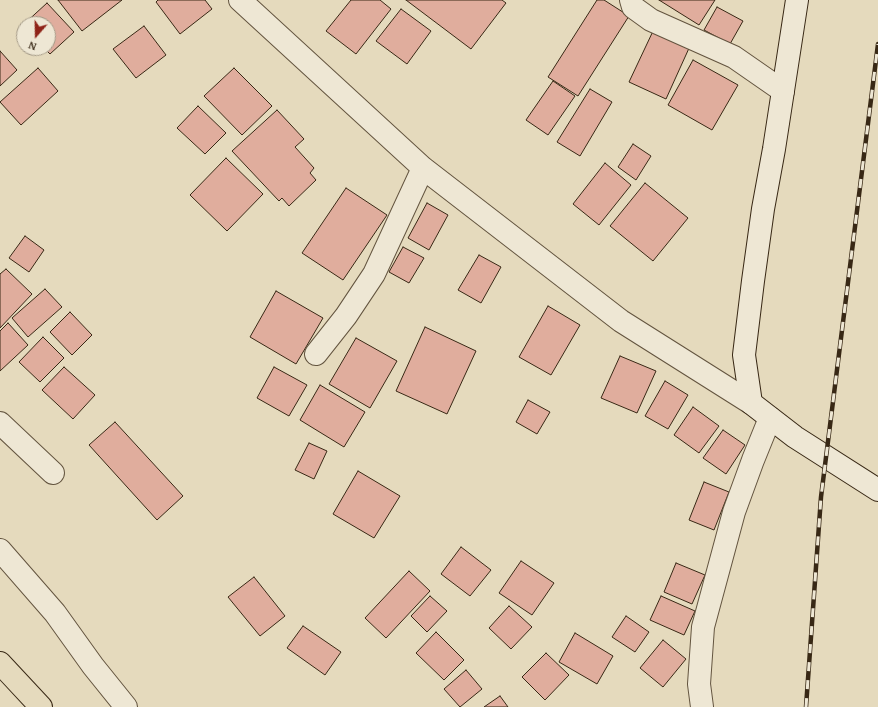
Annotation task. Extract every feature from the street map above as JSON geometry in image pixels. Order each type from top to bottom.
[{"type":"highway","points":[[0,663],[41,707]]},
{"type":"street","points":[[240,0],[423,168],[621,321],[751,403],[795,436],[878,490]]},
{"type":"street","points":[[631,0],[633,7],[651,20],[734,57],[783,91]]},
{"type":"street","points":[[751,403],[744,355],[752,281],[797,0]]},
{"type":"street","points":[[316,354],[346,316],[374,274],[423,168]]},
{"type":"street","points":[[702,707],[699,684],[703,627],[734,512],[770,418]]},
{"type":"street","points":[[0,422],[53,473]]},
{"type":"street","points":[[0,550],[55,613],[93,666],[126,707]]},
{"type":"building","points":[[58,0],[122,0],[82,31]]},
{"type":"building","points":[[158,0],[205,0],[212,9],[180,34],[156,2]]},
{"type":"building","points":[[351,0],[380,0],[391,9],[356,54],[326,31]]},
{"type":"building","points":[[406,0],[502,0],[506,3],[471,49]]},
{"type":"building","points":[[597,0],[604,0],[629,16],[578,96],[548,77]]},
{"type":"building","points":[[659,0],[715,0],[699,25]]},
{"type":"building","points":[[47,3],[74,32],[56,48],[56,16],[33,16]]},
{"type":"building","points":[[717,7],[743,21],[730,44],[704,30]]},
{"type":"building","points":[[401,9],[431,31],[407,64],[376,41]]},
{"type":"building","points":[[144,26],[166,55],[136,78],[113,49]]},
{"type":"building","points":[[654,29],[690,46],[666,99],[629,82]]},
{"type":"building","points":[[0,51],[17,70],[0,86]]},
{"type":"building","points":[[693,60],[738,85],[712,130],[668,105]]},
{"type":"building","points":[[38,68],[58,91],[21,125],[0,102]]},
{"type":"building","points":[[234,68],[272,106],[242,135],[204,96]]},
{"type":"building","points":[[553,81],[575,96],[548,135],[526,120]]},
{"type":"building","points":[[590,89],[612,102],[580,156],[557,142]]},
{"type":"building","points":[[198,106],[226,133],[205,154],[177,128]]},
{"type":"building","points":[[277,110],[304,139],[295,147],[314,168],[310,173],[316,180],[289,206],[282,198],[279,201],[232,151]]},
{"type":"building","points":[[633,144],[651,156],[636,180],[618,167]]},
{"type":"building","points":[[226,158],[263,194],[227,231],[190,195]]},
{"type":"building","points":[[605,163],[631,185],[599,225],[573,204]]},
{"type":"building","points":[[645,183],[688,218],[653,261],[610,226]]},
{"type":"building","points":[[346,188],[387,215],[343,280],[302,253]]},
{"type":"building","points":[[427,203],[448,215],[429,250],[408,238]]},
{"type":"building","points":[[25,236],[44,250],[29,272],[9,258]]},
{"type":"building","points":[[403,247],[424,258],[409,283],[389,272]]},
{"type":"building","points":[[479,255],[501,267],[481,303],[458,290]]},
{"type":"building","points":[[6,269],[32,294],[0,328],[0,274]]},
{"type":"building","points":[[45,289],[62,307],[28,337],[12,318]]},
{"type":"building","points":[[276,291],[323,318],[296,364],[250,337]]},
{"type":"building","points":[[548,306],[580,325],[551,375],[519,357]]},
{"type":"building","points":[[70,312],[92,335],[72,355],[50,332]]},
{"type":"building","points":[[8,323],[28,345],[0,371],[0,331]]},
{"type":"building","points":[[425,327],[476,351],[447,414],[396,391]]},
{"type":"building","points":[[43,337],[64,358],[40,382],[19,362]]},
{"type":"building","points":[[356,338],[397,361],[370,408],[329,384]]},
{"type":"building","points":[[620,356],[656,371],[637,413],[601,398]]},
{"type":"building","points":[[64,367],[95,395],[73,419],[42,390]]},
{"type":"building","points":[[274,367],[307,385],[289,416],[257,398]]},
{"type":"building","points":[[665,381],[688,395],[668,429],[645,416]]},
{"type":"building","points":[[320,385],[365,412],[344,447],[300,420]]},
{"type":"building","points":[[528,400],[550,412],[537,434],[516,422]]},
{"type":"building","points":[[693,407],[719,426],[699,453],[674,435]]},
{"type":"building","points":[[115,422],[183,496],[157,520],[89,445]]},
{"type":"building","points":[[723,430],[745,445],[726,474],[703,458]]},
{"type":"building","points":[[309,443],[327,451],[314,479],[295,470]]},
{"type":"building","points":[[358,471],[400,496],[374,538],[333,514]]},
{"type":"building","points":[[704,482],[729,492],[714,530],[689,520]]},
{"type":"building","points":[[461,547],[491,570],[470,596],[441,574]]},
{"type":"building","points":[[521,561],[554,583],[532,615],[499,593]]},
{"type":"building","points":[[676,563],[705,575],[692,604],[664,592]]},
{"type":"building","points":[[409,571],[430,591],[386,638],[365,618]]},
{"type":"building","points":[[254,577],[285,616],[260,636],[228,597]]},
{"type":"building","points":[[430,596],[447,611],[427,632],[411,616]]},
{"type":"building","points":[[661,596],[695,611],[684,635],[650,620]]},
{"type":"building","points":[[509,606],[532,627],[511,649],[489,628]]},
{"type":"building","points":[[626,616],[649,632],[635,652],[612,637]]},
{"type":"building","points":[[303,626],[341,652],[325,675],[287,648]]},
{"type":"building","points":[[436,632],[464,660],[444,680],[416,653]]},
{"type":"building","points":[[575,633],[613,656],[597,684],[559,662]]},
{"type":"building","points":[[663,640],[686,659],[663,687],[640,668]]},
{"type":"building","points":[[546,653],[569,675],[545,700],[522,677]]},
{"type":"building","points":[[466,670],[482,689],[460,707],[444,689]]},
{"type":"building","points":[[500,696],[508,707],[484,707]]},
{"type":"railway","points":[[806,707],[821,497],[878,44]]}]
